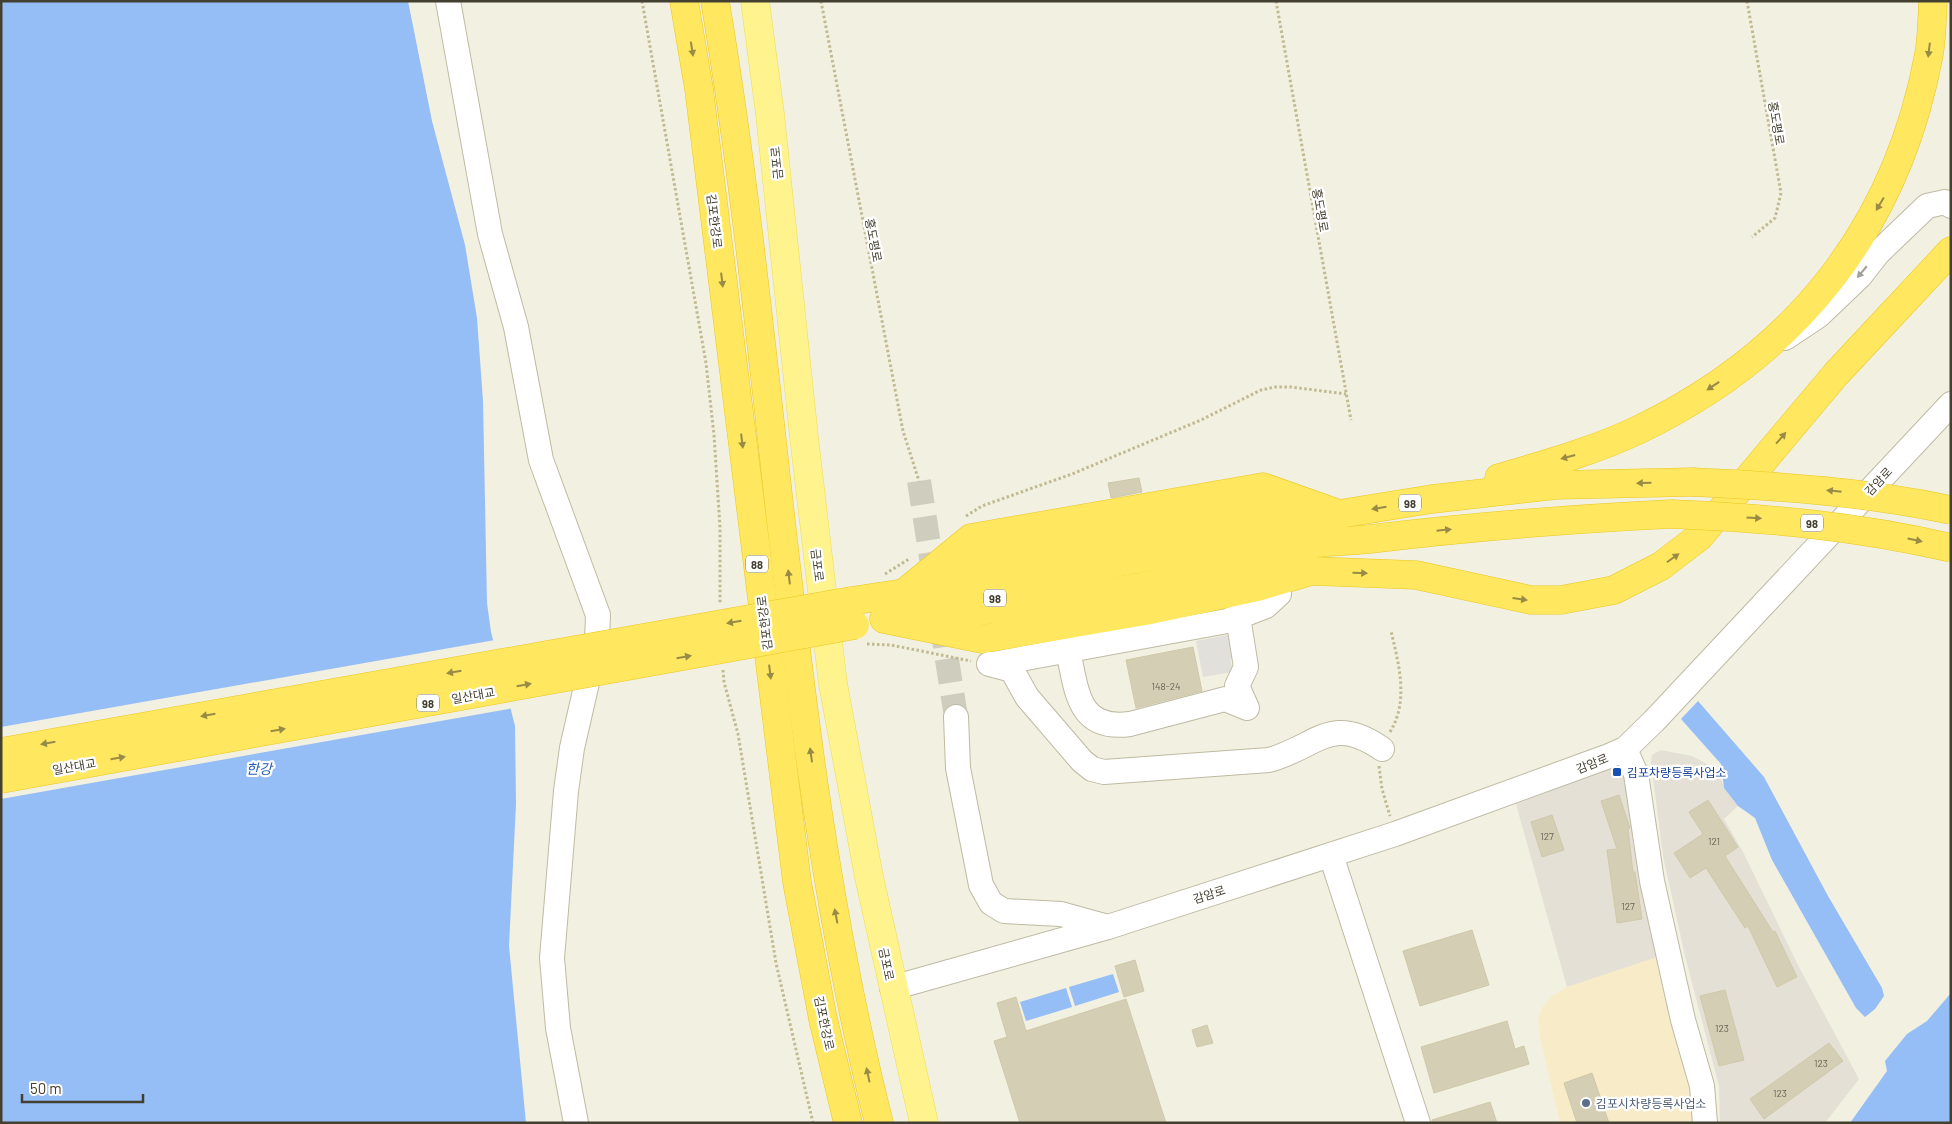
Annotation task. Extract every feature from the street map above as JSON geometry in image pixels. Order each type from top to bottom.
[{"type":"highway","name":"김포한강로","points":[[684,1],[699,89],[797,882],[823,1019],[848,1123]]},
{"type":"highway","name":"88","points":[[716,1],[744,204],[805,714],[828,876],[879,1123]]},
{"type":"highway","points":[[1432,499],[1585,453],[1638,430],[1683,407],[1750,362],[1809,307],[1844,263],[1887,191],[1910,134],[1930,53],[1933,1]]},
{"type":"highway","points":[[884,619],[982,639],[1145,611],[1257,587],[1311,571],[1416,575],[1531,600],[1561,600],[1614,590],[1637,580],[1661,566],[1699,537],[1836,374],[1939,272],[1951,251]]},
{"type":"highway","name":"98","points":[[855,624],[904,593],[985,585],[1132,560],[1304,528],[1339,514],[1432,499],[1556,484],[1693,482],[1795,487],[1862,494],[1951,510]]},
{"type":"highway","points":[[904,593],[971,538],[1262,487],[1339,514]]},
{"type":"highway","name":"98","points":[[855,624],[1136,576],[1304,543],[1349,541],[1448,530],[1671,514],[1754,517],[1824,524],[1951,548]]},
{"type":"highway","points":[[884,619],[987,652],[1148,626],[1280,594],[1349,541]]},
{"type":"highway","name":"일산대교","points":[[1,752],[855,624]]},
{"type":"highway","name":"일산대교","points":[[1,779],[855,624]]},
{"type":"main road","name":"금포로","points":[[755,1],[774,143],[805,447],[833,684],[892,988],[924,1123]]},
{"type":"street","points":[[448,1],[490,234],[516,327],[541,460],[598,615],[597,638],[572,748],[566,792],[552,958],[558,1028],[576,1123]]},
{"type":"street","points":[[1750,362],[1818,316],[1860,276],[1878,253],[1927,206],[1945,202],[1951,206]]},
{"type":"street","name":"감암로","points":[[892,988],[1108,926],[1331,855],[1554,778],[1625,748],[1654,721],[1951,404]]},
{"type":"street","points":[[988,664],[1068,651],[1238,617],[1266,606],[1280,594]]},
{"type":"street","points":[[1068,651],[1082,706],[1094,717],[1108,724],[1130,724],[1226,699],[1247,708],[1237,686],[1246,667],[1238,617]]},
{"type":"street","points":[[988,664],[1012,670],[1028,697],[1082,761],[1092,768],[1104,772],[1269,760],[1282,756],[1314,740],[1338,732],[1349,732],[1365,737],[1382,749]]},
{"type":"street","points":[[956,716],[958,768],[981,885],[991,903],[1004,911],[1062,914],[1108,926]]},
{"type":"street","points":[[1625,748],[1636,774],[1652,881],[1683,1020],[1700,1079],[1705,1123]]},
{"type":"street","points":[[1331,855],[1418,1123]]},
{"type":"path","points":[[642,1],[706,363],[714,435],[720,527],[720,610]]},
{"type":"path","name":"홍도평로","points":[[821,1],[903,431],[919,481]]},
{"type":"path","name":"홍도평로","points":[[1276,1],[1352,420]]},
{"type":"path","name":"홍도평로","points":[[1747,1],[1781,193],[1775,218],[1752,237]]},
{"type":"path","points":[[959,522],[982,506],[1072,474],[1201,420],[1261,390],[1275,387],[1291,387],[1346,394]]},
{"type":"path","points":[[884,574],[913,556]]},
{"type":"path","points":[[855,624],[873,643],[988,664]]},
{"type":"path","points":[[722,664],[724,682],[740,743],[776,963],[813,1123]]},
{"type":"shaded area","points":[[1233,634],[1237,658],[1230,659],[1233,672],[1203,677],[1196,641]]},
{"type":"shaded area","points":[[1661,750],[1692,756],[1718,770],[1724,788],[1738,806],[1724,819],[1743,852],[1799,967],[1859,1079],[1825,1123],[1720,1123],[1719,1086],[1685,956],[1663,856],[1651,762],[1652,755]]},
{"type":"shaded area","points":[[1613,767],[1620,768],[1627,773],[1660,956],[1567,987],[1516,804]]},
{"type":"shaded area","points":[[1660,956],[1698,1123],[1560,1123],[1540,1037],[1538,1020],[1542,1008],[1551,997],[1567,987]]},
{"type":"water","name":"한강","points":[[1,1],[408,1],[432,121],[465,245],[477,318],[483,401],[487,603],[491,632],[515,726],[516,804],[509,946],[526,1123],[1,1123]]},
{"type":"water","points":[[1698,701],[1764,777],[1828,896],[1882,988],[1884,996],[1875,1009],[1865,1017],[1856,1008],[1772,860],[1755,818],[1738,806],[1724,788],[1721,764],[1681,719]]},
{"type":"water","points":[[1113,974],[1119,992],[1075,1006],[1069,987]]},
{"type":"water","points":[[1066,988],[1072,1007],[1026,1021],[1020,1002]]},
{"type":"water","points":[[1951,993],[1951,1123],[1850,1123],[1887,1071],[1885,1061],[1907,1034],[1927,1021]]},
{"type":"pier","points":[[495,640],[514,708],[1,799],[1,727]]},
{"type":"building","points":[[1139,478],[1142,492],[1111,498],[1108,483]]},
{"type":"building","points":[[1193,647],[1202,691],[1136,708],[1126,660]]},
{"type":"building","points":[[1619,795],[1630,828],[1628,829],[1633,872],[1635,872],[1642,919],[1617,923],[1607,850],[1617,849],[1601,801]]},
{"type":"building","points":[[1708,800],[1738,847],[1725,856],[1773,932],[1775,931],[1797,977],[1777,987],[1748,926],[1745,928],[1706,868],[1690,878],[1674,853],[1703,834],[1689,812]]},
{"type":"building","points":[[1552,815],[1564,850],[1542,857],[1531,822]]},
{"type":"building","points":[[1472,930],[1489,985],[1420,1006],[1403,951]]},
{"type":"building","points":[[1135,960],[1144,991],[1124,997],[1115,966]]},
{"type":"building","points":[[1725,990],[1744,1060],[1719,1066],[1700,996]]},
{"type":"building","points":[[1016,997],[1026,1031],[1126,999],[1166,1123],[1020,1123],[994,1041],[1007,1037],[997,1003]]},
{"type":"building","points":[[1507,1021],[1515,1049],[1524,1046],[1529,1064],[1434,1093],[1421,1047]]},
{"type":"building","points":[[1207,1025],[1213,1043],[1197,1047],[1192,1030]]},
{"type":"building","points":[[1829,1043],[1843,1061],[1764,1119],[1750,1099]]},
{"type":"building","name":"김포시차량등록사업소","points":[[1592,1073],[1609,1123],[1577,1123],[1564,1083]]},
{"type":"building","points":[[1490,1102],[1497,1123],[1433,1123],[1432,1120]]},
{"type":"tunnel","points":[[919,481],[956,717]]},
{"type":"place","name":"김포차량등록사업소","points":[[1617,772]]},
{"type":"place","name":"김포시차량등록사업소","points":[[1586,1103]]}]
